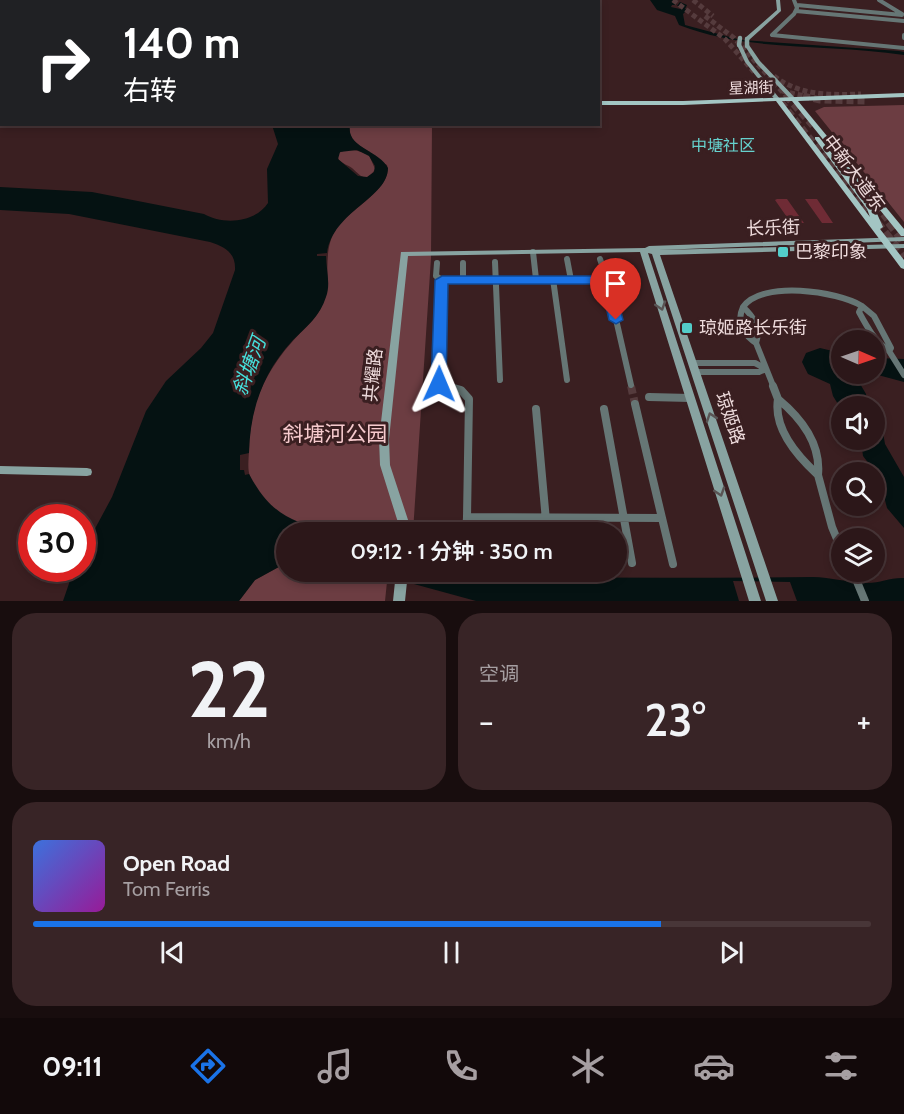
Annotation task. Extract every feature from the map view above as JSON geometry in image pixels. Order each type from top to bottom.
[{"type":"main road","points":[[861,94],[904,97]]},
{"type":"main road","name":"星湖街","points":[[600,103],[797,103],[904,97]]},
{"type":"main road","points":[[868,101],[904,97]]},
{"type":"main road","name":"星湖街","points":[[600,109],[780,103]]},
{"type":"main road","name":"中新大道东","points":[[780,103],[904,266]]},
{"type":"main road","name":"中新大道东","points":[[797,103],[904,236]]},
{"type":"main road","points":[[817,138],[871,209],[886,242]]},
{"type":"main road","name":"琼姬路","points":[[763,572],[772,601]]},
{"type":"street","points":[[773,0],[774,9],[741,38],[740,45],[747,61],[780,103]]},
{"type":"street","points":[[778,0],[779,10],[747,43],[758,62],[797,103]]},
{"type":"street","points":[[794,0],[797,5],[796,11],[772,35],[904,48]]},
{"type":"street","points":[[879,0],[895,8],[903,17]]},
{"type":"street","points":[[797,5],[903,17]]},
{"type":"street","points":[[796,11],[903,17]]},
{"type":"street","name":"长乐街","points":[[886,242],[904,236]]},
{"type":"street","name":"长乐街","points":[[404,254],[651,250],[886,242],[904,246]]},
{"type":"street","name":"琼姬路","points":[[651,250],[694,367],[763,572]]},
{"type":"street","name":"琼姬路","points":[[651,250],[690,398],[755,601]]},
{"type":"street","points":[[533,252],[536,279]]},
{"type":"street","name":"共耀路","points":[[403,522],[385,465],[384,439],[404,254]]},
{"type":"street","points":[[567,259],[571,279]]},
{"type":"street","points":[[600,259],[631,385]]},
{"type":"street","points":[[495,262],[500,380]]},
{"type":"street","points":[[437,263],[436,276],[442,280],[607,280]]},
{"type":"street","points":[[463,263],[463,280]]},
{"type":"street","points":[[553,279],[567,380]]},
{"type":"street","points":[[442,280],[439,384],[461,390],[469,399],[467,522]]},
{"type":"street","points":[[832,528],[818,475],[820,465],[815,447],[801,423],[778,399],[756,344],[748,339],[741,327],[740,314],[744,301],[752,296],[804,291],[847,298],[862,306],[879,323],[891,348],[891,354]]},
{"type":"street","points":[[862,306],[859,312],[865,325],[879,344],[891,354],[904,375]]},
{"type":"street","points":[[743,307],[757,324],[759,337],[756,344]]},
{"type":"street","points":[[694,367],[759,372],[766,369]]},
{"type":"street","points":[[649,397],[690,398]]},
{"type":"street","points":[[778,399],[775,406],[777,414],[789,440],[808,466],[818,475]]},
{"type":"street","points":[[635,404],[673,564]]},
{"type":"street","points":[[536,409],[546,522]]},
{"type":"street","points":[[604,409],[632,563]]},
{"type":"street","points":[[0,470],[87,472]]},
{"type":"street","points":[[467,517],[662,518]]},
{"type":"street","points":[[399,601],[401,582]]},
{"type":"street","points":[[857,582],[865,601]]},
{"type":"green space","points":[[904,105],[904,222],[815,111],[824,107]]},
{"type":"green space","name":"斜塘河公园","points":[[350,126],[432,126],[431,258],[414,522],[296,522],[278,513],[262,497],[249,470],[250,431],[258,396],[266,379],[288,346],[315,318],[321,308],[327,288],[331,239],[342,221],[377,191],[387,174],[387,165],[369,155],[375,169],[366,177],[361,176],[339,160],[337,155],[343,151],[355,150],[367,154],[370,152],[350,135]]},
{"type":"green space","points":[[276,568],[276,582],[387,582],[385,601],[239,601],[255,580]]},
{"type":"water","points":[[650,0],[678,0],[676,5],[671,7],[680,9],[681,6],[677,6],[680,2],[687,5],[685,9],[688,9],[683,14],[685,25],[741,40],[899,51],[904,52],[904,55],[876,51],[762,44],[706,34],[679,25],[675,16],[657,10]]},
{"type":"water","name":"斜塘河","points":[[272,126],[350,126],[353,139],[378,157],[388,168],[386,179],[379,188],[339,226],[331,239],[327,253],[317,254],[317,256],[326,256],[328,287],[323,304],[283,352],[266,378],[255,407],[249,453],[240,455],[240,470],[244,470],[245,475],[249,474],[273,507],[298,522],[276,522],[276,568],[255,580],[239,601],[63,601],[70,582],[96,582],[96,527],[112,497],[146,411],[166,381],[201,348],[213,333],[235,270],[235,264],[228,252],[210,242],[69,214],[0,210],[0,187],[92,192],[229,221],[255,215],[268,203],[267,169],[278,144]],"holes":[[[357,150],[369,156],[375,166],[374,172],[367,177],[358,176],[338,159],[340,152]]]},
{"type":"water","points":[[820,348],[831,351],[831,384],[860,384],[866,396],[833,396],[830,384],[808,374],[802,362],[806,353]]},
{"type":"water","points":[[885,358],[904,359],[904,382],[885,377]]},
{"type":"water","points":[[885,444],[904,477],[904,528],[887,508],[885,462],[868,462],[862,450],[885,450]]},
{"type":"water","points":[[813,577],[831,579],[831,582],[867,583],[904,578],[904,601],[476,601],[407,582],[627,582],[627,578]]},
{"type":"pier","points":[[733,581],[790,582],[797,601],[739,601]]},
{"type":"building","points":[[787,199],[804,223],[791,223],[775,200]]},
{"type":"building","points":[[805,199],[817,199],[833,223],[822,223]]},
{"type":"tunnel","points":[[673,0],[725,39],[754,72]]},
{"type":"tunnel","points":[[693,0],[713,16]]},
{"type":"tunnel","points":[[705,16],[734,38],[787,97]]},
{"type":"tunnel","points":[[774,76],[784,83],[805,91],[827,94],[861,94]]},
{"type":"tunnel","points":[[782,91],[809,97]]},
{"type":"tunnel","points":[[786,96],[813,126]]},
{"type":"tunnel","points":[[803,96],[820,100],[868,101]]},
{"type":"tunnel","points":[[781,102],[877,223]]},
{"type":"tunnel","points":[[863,188],[890,223]]},
{"type":"tunnel","points":[[876,222],[904,257]]},
{"type":"tunnel","points":[[889,222],[904,242]]},
{"type":"tunnel","points":[[631,386],[635,404]]},
{"type":"place","name":"巴黎印象","points":[[783,252]]},
{"type":"place","name":"琼姬路长乐街","points":[[687,328]]},
{"type":"district","name":"中塘社区","points":[[723,145]]},
{"type":"route","points":[[439,384],[442,280],[607,280],[616,320]]}]
